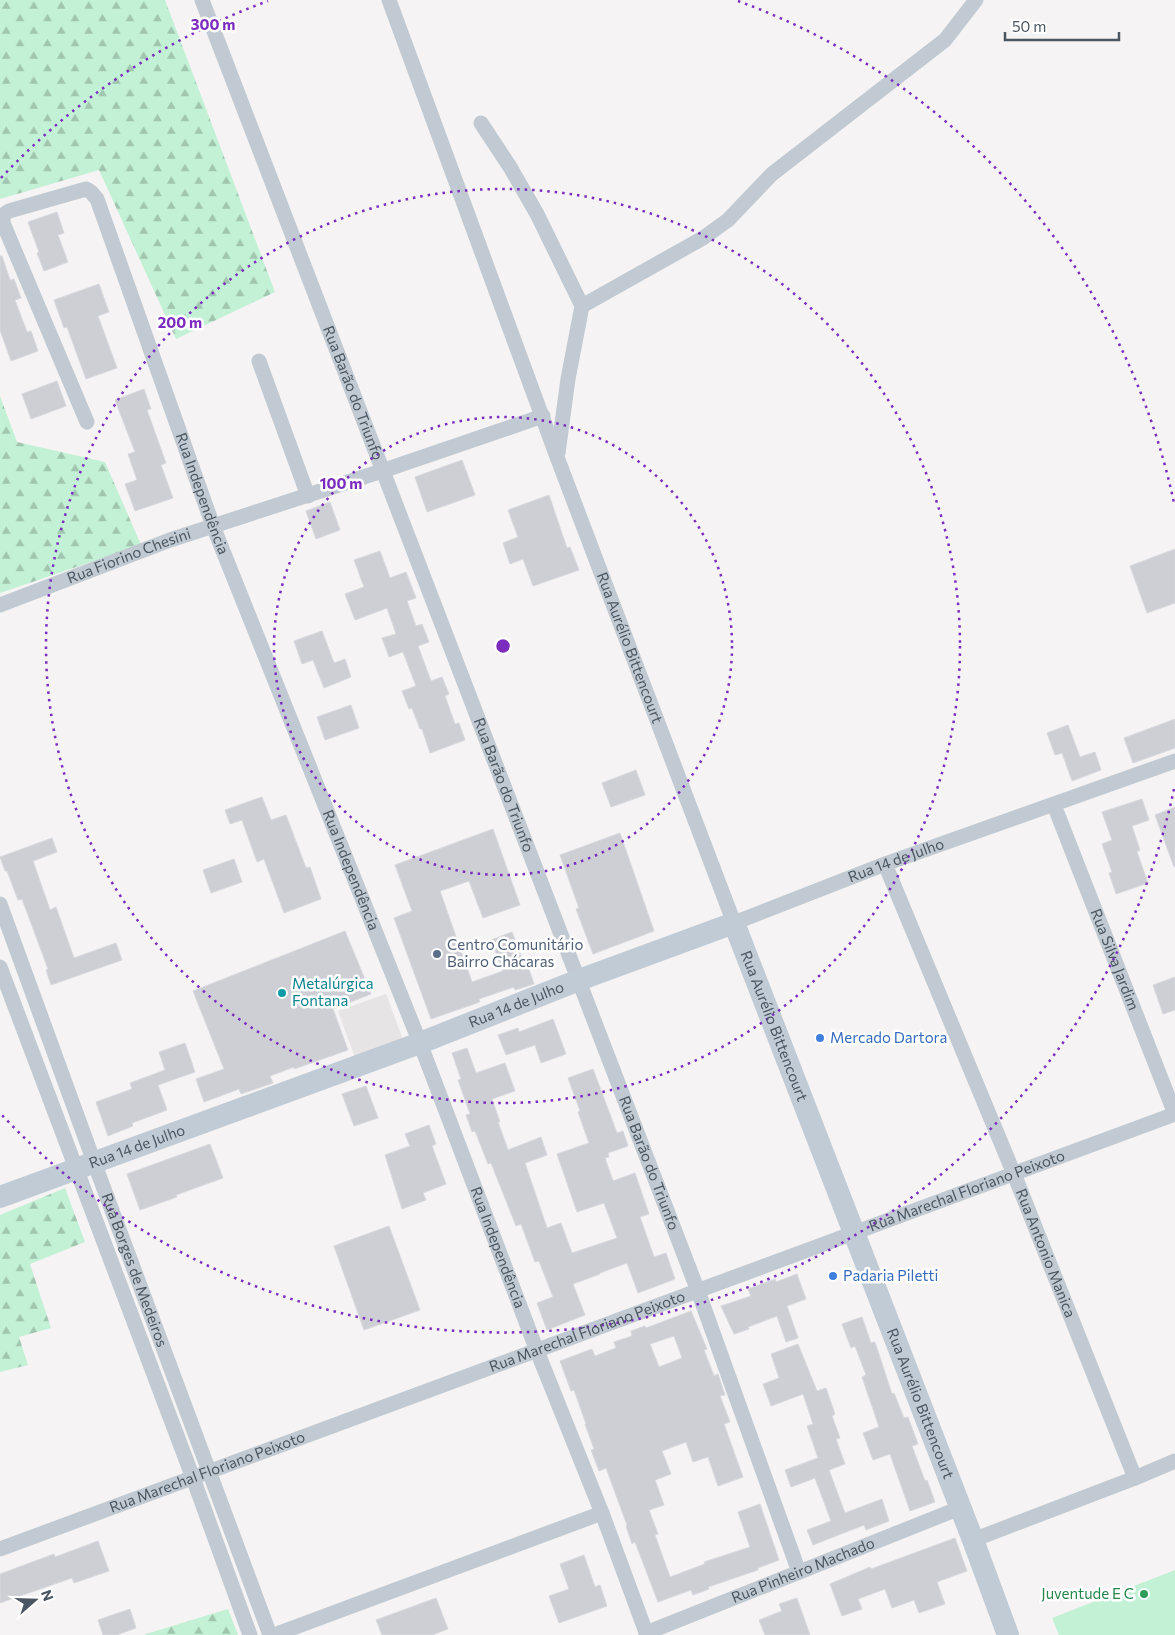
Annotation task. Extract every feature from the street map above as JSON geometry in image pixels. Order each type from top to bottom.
[{"type":"street","name":"Rua Barão do Triunfo","points":[[202,0],[698,1291],[799,1572]]},
{"type":"street","name":"Rua Aurélio Bittencourt","points":[[389,0],[557,457],[1008,1635]]},
{"type":"street","points":[[582,306],[703,238],[728,220],[772,174],[945,40],[976,0]]},
{"type":"street","points":[[481,123],[537,214],[582,306],[568,379],[557,457]]},
{"type":"street","name":"Rua Independência","points":[[87,422],[3,223],[3,215],[10,211],[86,189],[97,199],[213,526],[420,1043],[647,1634]]},
{"type":"street","points":[[259,361],[308,496]]},
{"type":"street","name":"Rua Fiorino Chesini","points":[[0,605],[170,540],[308,496],[543,416]]},
{"type":"street","name":"Rua 14 de Julho","points":[[0,1196],[420,1043],[579,980],[734,923],[885,864],[1175,761]]},
{"type":"street","name":"Rua Silva Jardim","points":[[1054,804],[1175,1114]]},
{"type":"street","name":"Rua Antonio Manica","points":[[885,864],[1014,1174],[1134,1478]]},
{"type":"street","name":"Rua Borges de Medeiros","points":[[0,904],[4,928],[85,1165],[193,1478],[250,1635]]},
{"type":"street","name":"Rua Borges de Medeiros","points":[[0,967],[85,1165],[210,1472],[272,1635]]},
{"type":"street","name":"Rua Marechal Floriano Peixoto","points":[[0,1549],[1175,1114]]},
{"type":"street","points":[[973,1540],[1134,1478],[1175,1460]]},
{"type":"street","name":"Rua Pinheiro Machado","points":[[647,1634],[960,1508]]},
{"type":"street","points":[[272,1635],[602,1513]]},
{"type":"shaded area","points":[[386,994],[405,1045],[357,1063],[338,1011]]},
{"type":"green space","points":[[0,0],[165,0],[275,292],[176,339],[99,170],[0,199]]},
{"type":"green space","points":[[0,396],[17,442],[105,462],[141,545],[0,593]]},
{"type":"green space","points":[[65,1188],[85,1242],[30,1264],[51,1328],[19,1337],[28,1365],[0,1372],[0,1215]]},
{"type":"green space","name":"Juventude E C","points":[[1175,1570],[1175,1635],[1059,1635],[1052,1618]]},
{"type":"green space","points":[[228,1609],[238,1635],[144,1635],[146,1634]]},
{"type":"building","points":[[57,212],[64,233],[58,235],[68,262],[44,271],[28,222]]},
{"type":"building","points":[[0,256],[2,256],[10,280],[14,279],[21,298],[15,300],[27,332],[31,331],[38,351],[11,361],[0,330]]},
{"type":"building","points":[[99,284],[109,312],[98,316],[117,368],[86,379],[67,327],[64,328],[54,300]]},
{"type":"building","points":[[57,381],[66,406],[31,419],[22,394]]},
{"type":"building","points":[[144,389],[151,409],[147,410],[166,463],[161,465],[173,498],[135,511],[125,484],[137,480],[128,454],[135,452],[115,400]]},
{"type":"building","points":[[462,460],[475,495],[427,512],[415,477]]},
{"type":"building","points":[[549,495],[567,548],[570,547],[579,570],[533,586],[523,559],[510,564],[503,543],[518,537],[508,510]]},
{"type":"building","points":[[330,502],[340,530],[316,539],[306,511]]},
{"type":"building","points":[[1175,549],[1175,603],[1147,613],[1130,566]]},
{"type":"building","points":[[380,551],[390,578],[406,572],[416,598],[407,601],[416,626],[422,624],[429,642],[418,646],[431,681],[442,677],[449,694],[445,696],[455,724],[459,723],[465,740],[430,753],[422,729],[420,729],[412,708],[409,709],[402,691],[416,686],[403,652],[389,657],[382,638],[396,634],[387,608],[355,620],[345,594],[364,587],[354,560]]},
{"type":"building","points":[[322,631],[334,663],[345,659],[351,677],[324,688],[313,660],[302,664],[294,641]]},
{"type":"building","points":[[351,705],[359,728],[325,740],[317,717]]},
{"type":"building","points":[[1175,719],[1175,748],[1133,763],[1124,738]]},
{"type":"building","points":[[1068,725],[1080,757],[1095,752],[1101,770],[1072,781],[1062,753],[1055,755],[1047,733]]},
{"type":"building","points":[[636,770],[645,795],[611,807],[602,783]]},
{"type":"building","points":[[262,797],[271,820],[286,815],[306,868],[310,867],[321,899],[284,913],[264,859],[257,862],[242,820],[230,824],[225,810]]},
{"type":"building","points":[[1142,799],[1149,820],[1132,826],[1140,850],[1137,852],[1148,883],[1116,894],[1109,873],[1112,872],[1102,844],[1112,840],[1102,812]]},
{"type":"building","points":[[1175,807],[1175,866],[1174,867],[1155,815]]},
{"type":"building","points":[[493,829],[520,905],[483,918],[469,881],[440,891],[472,982],[503,971],[491,940],[512,932],[523,961],[526,960],[534,984],[515,990],[514,987],[479,999],[480,1002],[431,1019],[394,918],[412,911],[395,865]]},
{"type":"building","points":[[620,833],[654,931],[593,954],[576,909],[579,908],[560,855]]},
{"type":"building","points":[[52,838],[57,852],[33,861],[50,910],[56,907],[74,958],[116,943],[122,960],[51,985],[46,970],[48,969],[22,899],[18,900],[0,857]]},
{"type":"building","points":[[234,859],[242,882],[211,893],[203,870]]},
{"type":"building","name":"Metalúrgica Fontana","points":[[345,931],[371,994],[333,1009],[348,1050],[270,1076],[273,1083],[241,1094],[239,1089],[204,1102],[196,1079],[224,1069],[193,991]]},
{"type":"building","points":[[1175,977],[1175,1010],[1163,1014],[1153,985]]},
{"type":"building","points":[[553,1019],[566,1054],[541,1063],[535,1045],[506,1055],[498,1035],[518,1028],[519,1032]]},
{"type":"building","points":[[185,1043],[195,1072],[158,1085],[167,1110],[132,1123],[133,1126],[108,1136],[96,1102],[132,1089],[130,1083],[165,1070],[159,1052]]},
{"type":"building","points":[[467,1048],[476,1073],[505,1063],[515,1091],[492,1099],[500,1122],[498,1122],[508,1150],[541,1137],[547,1155],[525,1163],[547,1228],[561,1223],[572,1253],[617,1238],[604,1203],[577,1212],[557,1154],[589,1143],[568,1078],[593,1069],[617,1133],[623,1131],[628,1146],[608,1153],[609,1157],[605,1158],[613,1181],[635,1173],[649,1214],[640,1217],[654,1257],[666,1253],[675,1279],[638,1293],[627,1263],[600,1273],[573,1284],[585,1315],[547,1330],[537,1303],[553,1297],[539,1261],[535,1262],[521,1224],[516,1226],[491,1163],[488,1164],[475,1131],[472,1132],[466,1115],[470,1114],[458,1080],[461,1079],[452,1053]]},
{"type":"building","points":[[366,1086],[378,1118],[354,1126],[342,1094]]},
{"type":"building","points":[[429,1125],[436,1144],[432,1146],[446,1184],[423,1193],[426,1200],[402,1209],[385,1155],[410,1146],[405,1134]]},
{"type":"building","points":[[210,1144],[223,1178],[140,1210],[127,1174]]},
{"type":"building","points":[[389,1226],[420,1310],[364,1330],[334,1246]]},
{"type":"building","points":[[797,1274],[806,1299],[787,1306],[798,1338],[786,1342],[777,1316],[734,1334],[721,1306],[751,1296],[748,1289],[775,1279],[776,1282]]},
{"type":"building","points":[[691,1311],[707,1349],[704,1350],[714,1376],[718,1374],[725,1395],[720,1396],[730,1422],[724,1424],[743,1477],[718,1486],[708,1457],[693,1462],[686,1442],[662,1451],[671,1474],[655,1480],[664,1505],[649,1510],[658,1534],[655,1535],[670,1577],[705,1564],[704,1562],[750,1547],[738,1512],[760,1504],[779,1560],[758,1568],[758,1570],[708,1587],[709,1589],[693,1595],[691,1590],[658,1602],[635,1542],[632,1544],[606,1468],[599,1471],[591,1450],[594,1449],[574,1390],[571,1391],[560,1361],[592,1349],[595,1356],[616,1348],[614,1342],[632,1336],[631,1331],[645,1326],[646,1328]],"holes":[[[674,1336],[682,1358],[659,1367],[650,1344]]]},
{"type":"building","points":[[862,1317],[871,1343],[875,1342],[892,1394],[894,1393],[904,1418],[908,1417],[918,1444],[912,1446],[935,1502],[910,1511],[890,1454],[873,1460],[863,1433],[879,1427],[862,1377],[866,1375],[855,1346],[851,1348],[842,1324]]},
{"type":"building","points":[[798,1344],[817,1391],[826,1388],[835,1414],[832,1416],[840,1438],[836,1439],[845,1464],[829,1470],[845,1513],[882,1499],[889,1521],[866,1530],[864,1525],[813,1545],[807,1530],[831,1521],[815,1478],[791,1487],[785,1470],[818,1458],[807,1426],[813,1424],[803,1394],[771,1406],[763,1384],[779,1378],[771,1354]]},
{"type":"building","points":[[955,1538],[967,1571],[937,1582],[945,1604],[919,1613],[914,1600],[892,1608],[885,1589],[858,1599],[862,1609],[842,1616],[830,1584],[870,1567],[871,1569]]},
{"type":"building","points":[[98,1541],[109,1571],[74,1583],[72,1578],[0,1603],[0,1574],[54,1554],[55,1557]]},
{"type":"building","points":[[584,1555],[595,1587],[600,1585],[607,1606],[559,1623],[549,1596],[569,1589],[560,1564]]},
{"type":"building","points":[[436,1598],[448,1629],[432,1635],[382,1635],[376,1620]]},
{"type":"building","points":[[797,1598],[810,1635],[765,1635],[759,1620],[782,1611],[779,1604]]},
{"type":"building","points":[[130,1609],[136,1628],[117,1635],[103,1635],[98,1620]]},
{"type":"place","name":"Centro Comunitário Bairro Chácaras","points":[[437,954]]},
{"type":"place","name":"Metalúrgica Fontana","points":[[282,993]]},
{"type":"place","name":"Mercado Dartora","points":[[820,1038]]},
{"type":"place","name":"Padaria Piletti","points":[[833,1276]]},
{"type":"place","name":"Juventude E C","points":[[1144,1594]]}]
